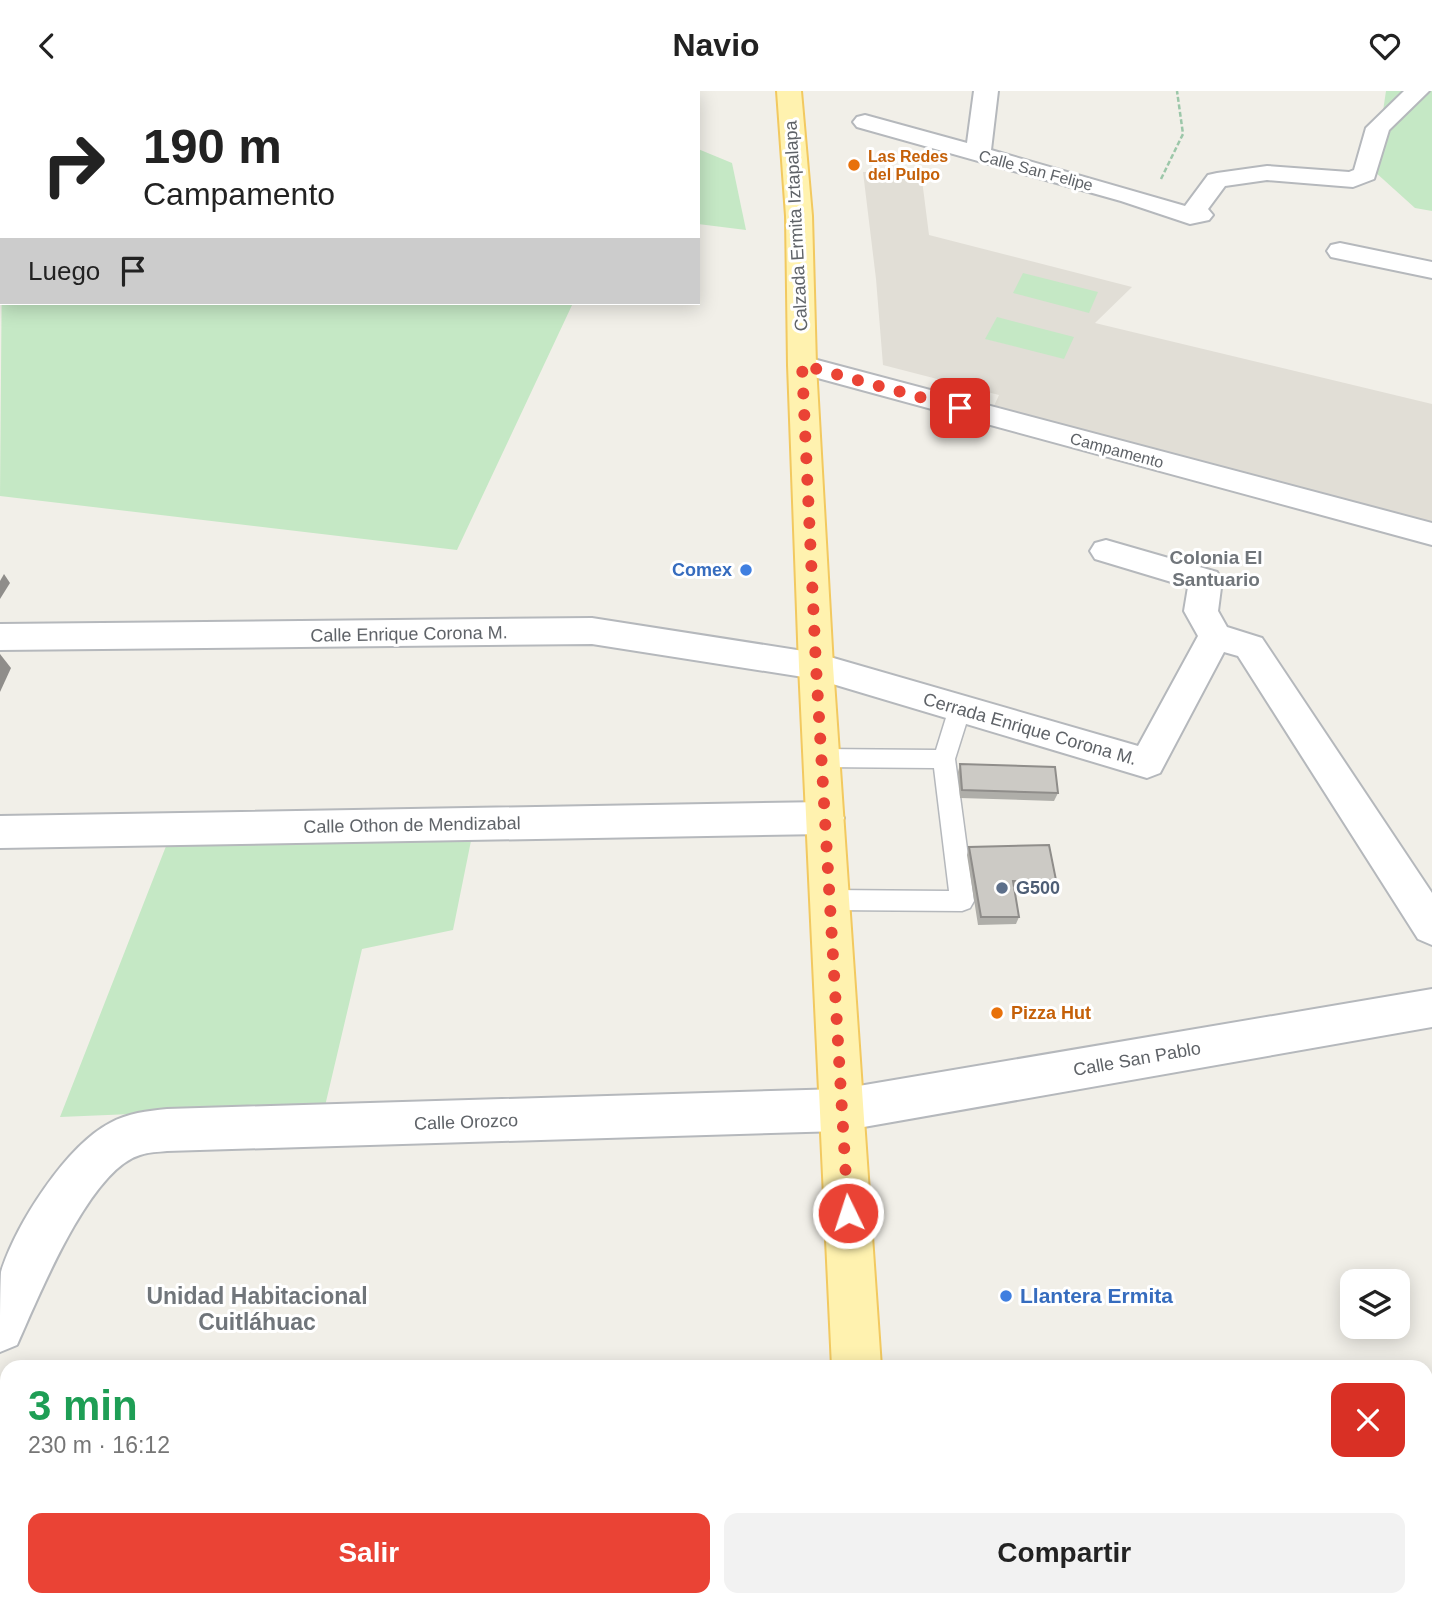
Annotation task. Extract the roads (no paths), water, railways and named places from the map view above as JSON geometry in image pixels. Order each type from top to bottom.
[{"type":"main road","name":"Calzada Ermita Iztapalapa","points":[[789,91],[799,216],[802,365],[816,666],[857,1360]]},
{"type":"street","points":[[978,154],[986,91]]},
{"type":"street","name":"Calle San Felipe","points":[[865,122],[1195,216],[1217,180],[1267,173],[1353,180],[1365,174],[1378,128],[1417,91]]},
{"type":"street","points":[[1340,251],[1432,271]]},
{"type":"street","name":"Campamento","points":[[802,365],[1432,534]]},
{"type":"street","points":[[1106,551],[1205,580],[1201,611],[1215,636],[1250,647],[1432,927]]},
{"type":"street","name":"Calle Enrique Corona M.","points":[[0,637],[592,631],[816,666]]},
{"type":"street","name":"Cerrada Enrique Corona M.","points":[[816,666],[1147,763],[1215,636]]},
{"type":"street","name":"Calle Othon de Mendizabal","points":[[0,832],[825,818]]},
{"type":"street","name":"Calle San Pablo","points":[[841,1110],[1432,1007]]},
{"type":"street","name":"Calle Orozco","points":[[0,1328],[34,1253],[71,1189],[98,1157],[127,1136],[167,1130],[841,1110]]},
{"type":"lane","points":[[830,900],[962,901],[944,759],[960,708]]},
{"type":"lane","points":[[821,758],[944,759]]},
{"type":"place","name":"Las Redes del Pulpo","points":[[854,165]]},
{"type":"place","name":"Comex","points":[[746,570]]},
{"type":"place","name":"G500","points":[[1002,888]]},
{"type":"place","name":"Pizza Hut","points":[[997,1013]]},
{"type":"place","name":"Llantera Ermita","points":[[1006,1296]]},
{"type":"district","name":"Colonia El Santuario","points":[[1216,568]]},
{"type":"district","name":"Unidad Habitacional Cuitláhuac","points":[[257,1309]]}]
